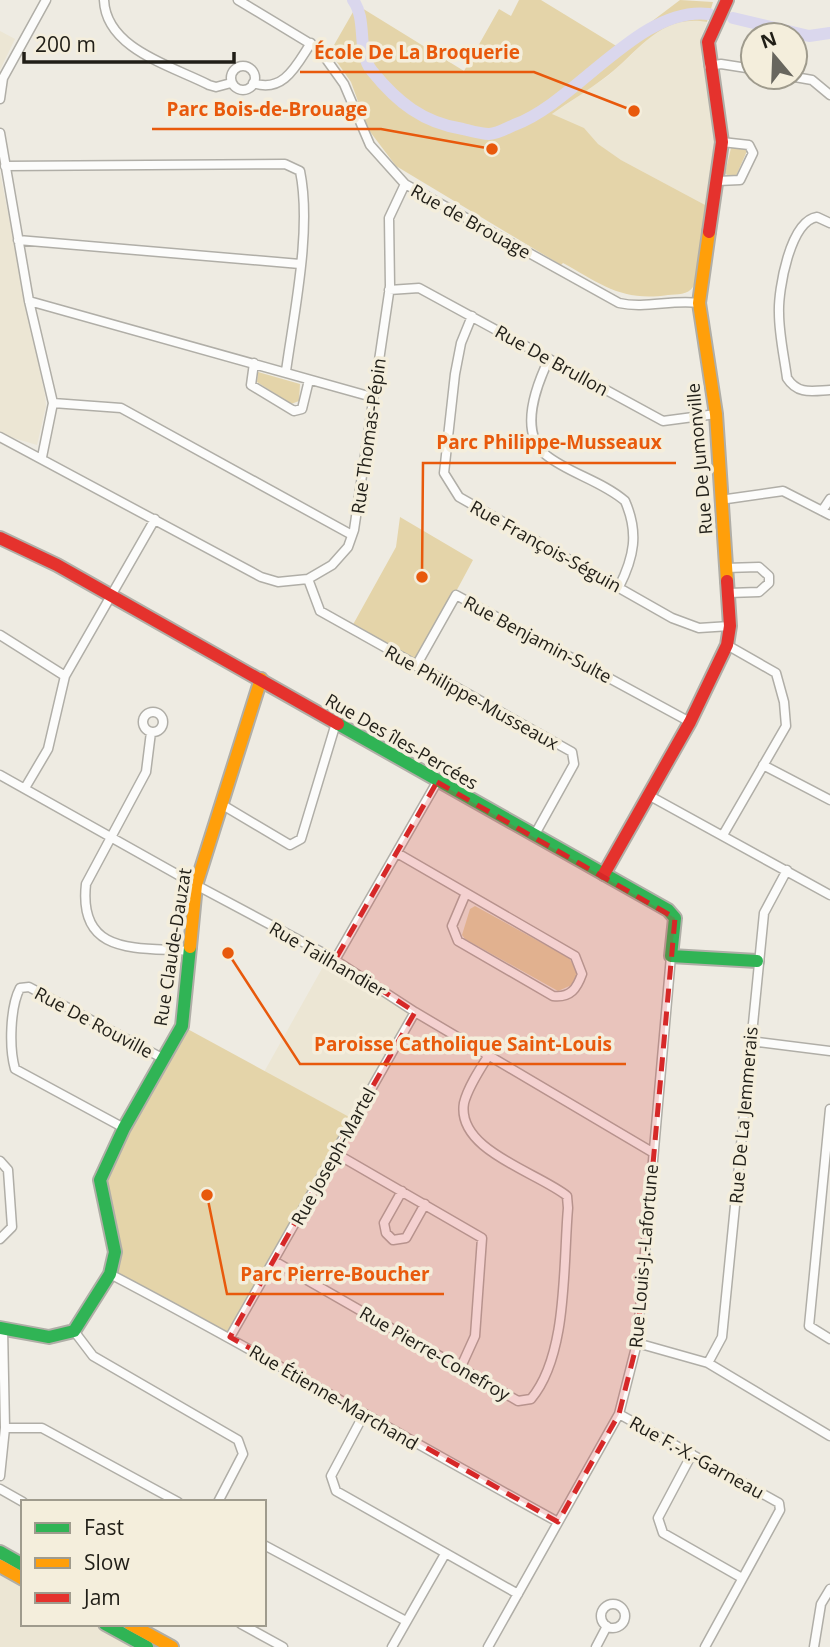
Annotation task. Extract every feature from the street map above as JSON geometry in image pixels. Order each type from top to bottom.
[{"type":"street","points":[[0,99],[3,78],[46,0]]},
{"type":"street","points":[[104,0],[105,11],[117,34],[129,44],[209,85],[216,87],[231,83],[244,90],[253,83]]},
{"type":"street","name":"Rue de Brouage","points":[[238,0],[311,43],[329,60],[344,84],[370,145],[405,184],[619,303],[648,306],[682,301],[699,303]]},
{"type":"street","name":"Rue De Jumonville","points":[[604,874],[690,722],[727,645],[730,626],[716,414],[699,303],[722,142],[709,66],[709,34],[724,1]]},
{"type":"street","points":[[253,83],[264,87],[283,82],[311,43]]},
{"type":"street","points":[[709,66],[720,64],[739,67]]},
{"type":"street","points":[[231,83],[232,71],[243,65],[253,71],[253,83]]},
{"type":"street","points":[[809,79],[830,95]]},
{"type":"street","points":[[0,133],[29,301],[53,403],[42,457]]},
{"type":"street","points":[[718,181],[740,180],[753,153],[749,145],[722,142]]},
{"type":"street","points":[[5,166],[285,164],[300,171],[303,187],[300,264],[286,371]]},
{"type":"street","name":"Rue Thomas-Pépin","points":[[308,579],[332,565],[348,547],[360,507],[372,397],[389,289],[389,218],[405,184]]},
{"type":"street","points":[[830,223],[817,217],[804,223],[790,247],[779,313],[787,378],[793,386],[805,392],[830,390]]},
{"type":"street","points":[[18,240],[300,264]]},
{"type":"street","name":"Rue De Brullon","points":[[389,289],[419,288],[663,421],[716,414]]},
{"type":"street","points":[[29,301],[372,397]]},
{"type":"street","name":"Rue François-Séguin","points":[[472,316],[461,344],[455,374],[444,473],[459,497],[690,625],[710,629],[730,626]]},
{"type":"street","points":[[549,359],[535,390],[531,413],[534,433],[545,454],[625,501],[635,533],[635,544],[631,565],[619,587]]},
{"type":"street","points":[[254,363],[251,385],[294,411],[302,409],[309,380]]},
{"type":"street","points":[[53,403],[121,408],[352,535]]},
{"type":"street","points":[[0,437],[42,457],[261,577],[278,582],[308,579]]},
{"type":"street","points":[[720,500],[783,491],[826,513],[830,499]]},
{"type":"street","points":[[25,788],[48,749],[65,677],[155,519]]},
{"type":"street","name":"Rue Des îles-Percées","points":[[0,538],[57,565],[261,679],[437,782],[668,910],[675,918],[671,956]]},
{"type":"street","points":[[725,568],[759,567],[769,576],[769,583],[759,592],[727,593]]},
{"type":"street","name":"Rue Philippe-Musseaux","points":[[308,579],[320,611],[572,752],[574,764],[534,836]]},
{"type":"street","name":"Rue Benjamin-Sulte","points":[[416,666],[456,595],[690,722]]},
{"type":"street","points":[[0,635],[65,677]]},
{"type":"street","points":[[723,835],[786,726],[784,702],[776,673],[727,645]]},
{"type":"street","name":"Rue Claude-Dauzat","points":[[74,1331],[110,1274],[115,1252],[100,1180],[124,1128],[182,1027],[196,886],[261,679]]},
{"type":"street","points":[[221,804],[290,845],[296,844],[301,839],[336,723]]},
{"type":"street","points":[[152,732],[146,772],[86,884],[84,905],[92,929],[104,939],[118,945],[188,951]]},
{"type":"street","points":[[764,765],[830,800]]},
{"type":"street","name":"Rue Tailhandier","points":[[0,775],[196,886],[335,960],[415,1012],[652,1152]]},
{"type":"street","points":[[335,960],[437,782]]},
{"type":"street","points":[[650,796],[830,895]]},
{"type":"street","points":[[397,853],[575,956],[582,974],[577,987],[569,994],[553,996],[458,942],[452,926],[466,893]]},
{"type":"street","name":"Rue De La Jemmerais","points":[[708,1363],[722,1337],[757,961],[764,913],[787,870]]},
{"type":"street","points":[[671,956],[757,961]]},
{"type":"street","name":"Rue Louis-J.-Lafortune","points":[[488,1647],[619,1414],[637,1343],[671,956]]},
{"type":"street","name":"Rue De Rouville","points":[[124,1128],[15,1069],[12,1059],[15,1007],[20,988],[30,987],[164,1059]]},
{"type":"street","name":"Rue Joseph-Martel","points":[[229,1337],[415,1012]]},
{"type":"street","points":[[750,1041],[830,1051]]},
{"type":"street","name":"Rue Pierre-Conefroy","points":[[274,1261],[518,1401],[531,1399],[544,1385],[558,1328],[568,1208],[566,1196],[482,1146],[472,1137],[464,1114],[465,1101],[489,1055]]},
{"type":"street","points":[[830,1109],[809,1326],[830,1339]]},
{"type":"street","points":[[335,1153],[482,1238],[475,1336],[460,1369]]},
{"type":"street","points":[[0,1161],[8,1170],[12,1227],[0,1239]]},
{"type":"street","points":[[402,1191],[384,1223],[386,1233],[393,1240],[406,1238],[425,1204]]},
{"type":"street","name":"Rue Étienne-Marchand","points":[[110,1274],[229,1337],[363,1416],[558,1522]]},
{"type":"street","points":[[0,1476],[5,1428],[1,1328],[49,1337],[74,1331],[93,1356],[238,1440],[244,1447],[243,1454],[219,1500]]},
{"type":"street","points":[[637,1343],[708,1363],[830,1436]]},
{"type":"street","name":"Rue F.-X.-Garneau","points":[[619,1414],[779,1503],[780,1510],[705,1647]]},
{"type":"street","points":[[363,1416],[331,1476],[336,1491],[517,1594]]},
{"type":"street","points":[[5,1428],[42,1428],[174,1500]]},
{"type":"street","points":[[692,1454],[658,1518],[663,1533],[742,1578]]},
{"type":"street","points":[[0,1489],[21,1501]]},
{"type":"street","points":[[266,1546],[406,1621]]},
{"type":"street","points":[[0,1552],[21,1564]]},
{"type":"street","points":[[392,1647],[445,1554]]},
{"type":"street","points":[[0,1566],[21,1578]]},
{"type":"street","points":[[814,1647],[821,1604],[830,1588]]},
{"type":"street","points":[[245,1626],[283,1647]]},
{"type":"street","points":[[596,1647],[607,1626]]},
{"type":"street","points":[[127,1628],[150,1644],[172,1647]]},
{"type":"highlighted area","points":[[437,782],[675,918],[637,1343],[619,1414],[558,1522],[230,1337],[415,1012],[335,960]]},
{"type":"shaded area","points":[[519,0],[541,0],[618,47],[680,0],[713,2],[707,22],[676,23],[652,36],[607,76],[552,114],[584,128],[598,144],[621,160],[707,206],[699,270],[693,287],[688,291],[638,296],[612,290],[563,263],[561,265],[396,166],[368,129],[351,82],[330,52],[357,5],[464,71],[499,9],[511,16]]},
{"type":"shaded area","points":[[690,19],[707,22],[701,37],[701,57],[716,128],[707,206],[621,160],[552,114],[608,76],[659,29]]},
{"type":"shaded area","points":[[0,31],[15,39],[0,70]]},
{"type":"shaded area","points":[[731,148],[743,148],[747,151],[736,176],[730,178],[725,173]]},
{"type":"shaded area","points":[[0,173],[45,395],[46,406],[37,445],[0,434]]},
{"type":"shaded area","points":[[258,372],[300,384],[299,401],[291,404],[257,382]]},
{"type":"shaded area","points":[[400,517],[473,560],[416,666],[350,630],[396,547]]},
{"type":"shaded area","points":[[475,906],[569,958],[578,972],[574,984],[558,991],[465,939],[462,935],[470,909]]},
{"type":"shaded area","points":[[329,956],[415,1012],[353,1119],[264,1072]]},
{"type":"shaded area","points":[[182,1026],[353,1119],[230,1337],[110,1274],[115,1252],[100,1180]]},
{"type":"shaded area","points":[[0,1569],[21,1580],[21,1626],[104,1626],[142,1647],[0,1647]]},
{"type":"waterway","points":[[353,0],[360,17],[367,63],[391,92],[412,109],[435,122],[489,134],[502,131],[538,113],[634,39],[658,24],[683,15],[709,14]]},
{"type":"waterway","points":[[733,18],[809,36],[830,33]]},
{"type":"traffic: fast","points":[[338,724],[668,910],[675,918],[671,956],[757,961]]},
{"type":"traffic: fast","points":[[0,1328],[49,1337],[74,1331],[110,1274],[115,1252],[100,1180],[124,1128],[182,1026],[190,947]]},
{"type":"traffic: fast","points":[[0,1552],[21,1564]]},
{"type":"traffic: fast","points":[[109,1626],[147,1647]]},
{"type":"traffic: slow","points":[[709,232],[699,303],[716,414],[727,581]]},
{"type":"traffic: slow","points":[[190,947],[196,885],[261,679]]},
{"type":"traffic: slow","points":[[0,1566],[21,1578]]},
{"type":"traffic: slow","points":[[134,1626],[172,1647]]},
{"type":"traffic: jam","points":[[709,232],[722,142],[708,42],[727,0]]},
{"type":"traffic: jam","points":[[0,538],[57,565],[338,724]]},
{"type":"traffic: jam","points":[[604,874],[690,722],[727,645],[730,626],[727,581]]},
{"type":"place","name":"École De La Broquerie","points":[[634,111]]},
{"type":"place","name":"Parc Bois-de-Brouage","points":[[492,149]]},
{"type":"place","name":"Parc Philippe-Musseaux","points":[[422,577]]},
{"type":"place","name":"Paroisse Catholique Saint-Louis","points":[[228,953]]},
{"type":"place","name":"Parc Pierre-Boucher","points":[[207,1195]]}]
